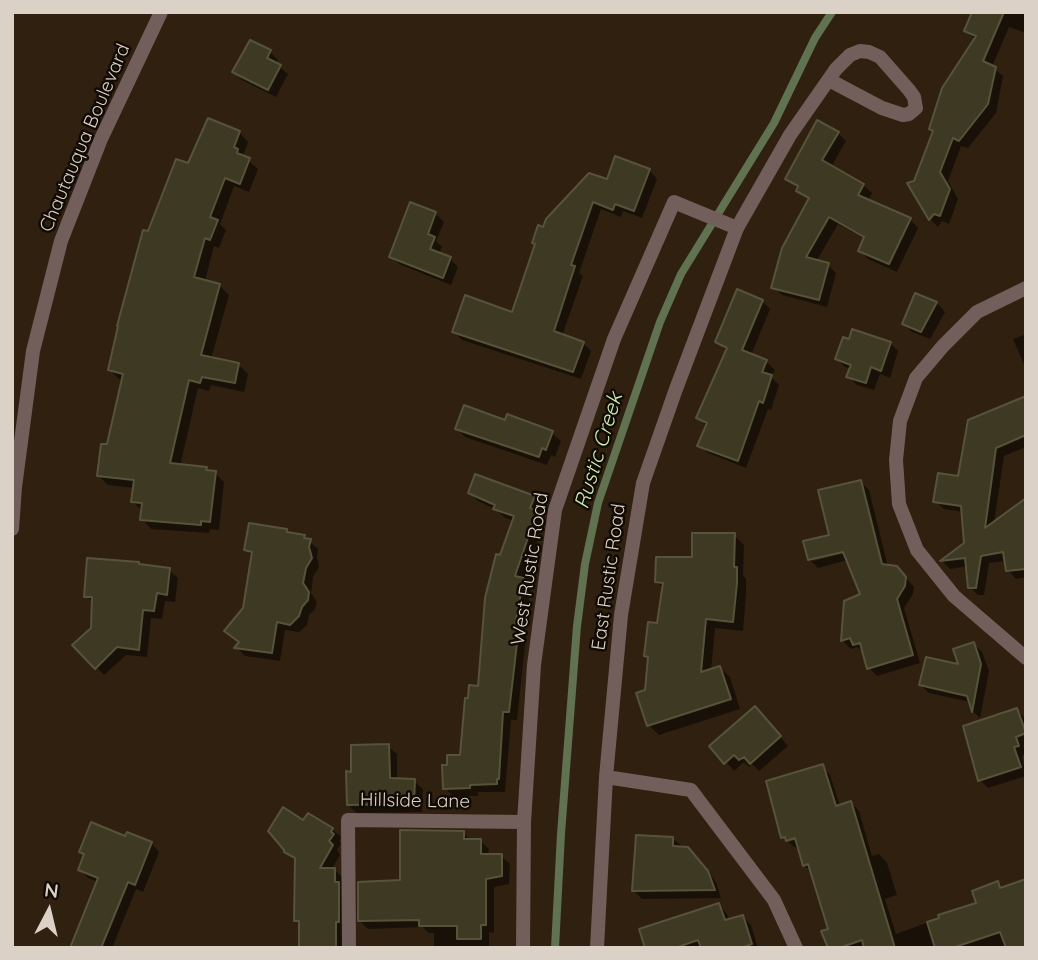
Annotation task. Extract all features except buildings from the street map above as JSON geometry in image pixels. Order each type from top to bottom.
[{"type":"street","name":"Chautauqua Boulevard","points":[[12,529],[33,351],[61,241],[101,139],[161,12]]},
{"type":"street","name":"East Rustic Road","points":[[597,948],[606,777],[621,615],[643,483],[737,228],[790,135],[829,80],[850,55],[860,51],[880,57],[914,97],[916,108],[903,115],[882,108],[829,80]]},
{"type":"street","name":"West Rustic Road","points":[[523,948],[524,822],[534,665],[555,510],[614,339],[674,202],[737,228]]},
{"type":"street","points":[[1026,288],[977,312],[916,378],[900,421],[896,460],[900,504],[917,550],[954,596],[1026,658]]},
{"type":"street","points":[[606,777],[691,790],[774,900],[796,948]]},
{"type":"street","name":"Hillside Lane","points":[[349,948],[348,820],[524,822]]},
{"type":"waterway","name":"Rustic Creek","points":[[555,948],[577,626],[585,564],[598,503],[660,322],[681,274],[774,123],[815,38],[832,12]]}]
